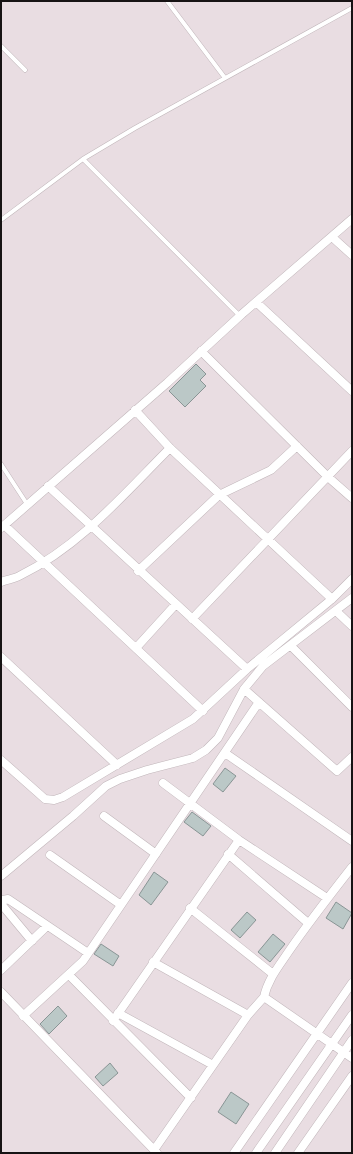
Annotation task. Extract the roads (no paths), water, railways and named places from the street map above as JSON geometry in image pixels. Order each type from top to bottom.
[{"type":"street","points":[[202,711],[44,562],[2,527],[352,219]]},
{"type":"street","points":[[332,236],[352,255]]},
{"type":"street","points":[[256,302],[352,391]]},
{"type":"street","points":[[201,351],[352,498]]},
{"type":"street","points":[[135,410],[170,448],[332,599]]},
{"type":"street","points":[[138,570],[219,495],[271,470],[297,446]]},
{"type":"street","points":[[1,582],[20,576],[44,562],[92,527],[170,448]]},
{"type":"street","points":[[192,619],[352,451]]},
{"type":"street","points":[[48,486],[138,570],[247,668]]},
{"type":"street","points":[[1,760],[45,799],[54,800],[173,732],[202,711],[247,668],[332,599],[352,579]]},
{"type":"street","points":[[1,876],[74,816],[106,786],[140,772],[193,758],[206,750],[218,738],[244,689],[263,666],[352,598]]},
{"type":"street","points":[[136,648],[176,604]]},
{"type":"street","points":[[336,611],[352,626]]},
{"type":"street","points":[[291,646],[352,707]]},
{"type":"street","points":[[1,658],[117,765]]},
{"type":"street","points":[[244,689],[337,771],[352,758]]},
{"type":"street","points":[[23,1016],[69,975],[88,953],[259,702]]},
{"type":"street","points":[[225,753],[352,841]]},
{"type":"street","points":[[163,783],[191,802],[239,840],[327,898]]},
{"type":"street","points":[[104,816],[156,854]]},
{"type":"street","points":[[113,1021],[190,908],[239,840]]},
{"type":"street","points":[[228,854],[308,923]]},
{"type":"street","points":[[50,855],[121,905]]},
{"type":"street","points":[[1,992],[156,1152],[248,1015],[264,997],[266,987],[273,974],[308,923],[352,867]]},
{"type":"street","points":[[32,941],[2,905],[3,900],[8,899],[88,953]]},
{"type":"street","points":[[190,908],[273,974]]},
{"type":"street","points":[[1,970],[47,926]]},
{"type":"street","points":[[153,962],[248,1015]]},
{"type":"street","points":[[69,975],[191,1098]]},
{"type":"street","points":[[234,1153],[316,1033],[352,984]]},
{"type":"street","points":[[264,997],[352,1058]]},
{"type":"street","points":[[118,1013],[214,1065]]},
{"type":"street","points":[[256,1153],[352,1015]]},
{"type":"street","points":[[274,1153],[352,1040]]},
{"type":"street","points":[[298,1153],[352,1076]]},
{"type":"lane","points":[[167,1],[225,78]]},
{"type":"lane","points":[[1,220],[83,159],[352,8]]},
{"type":"lane","points":[[1,46],[25,70]]},
{"type":"lane","points":[[83,159],[240,316]]},
{"type":"lane","points":[[1,464],[27,504]]}]
